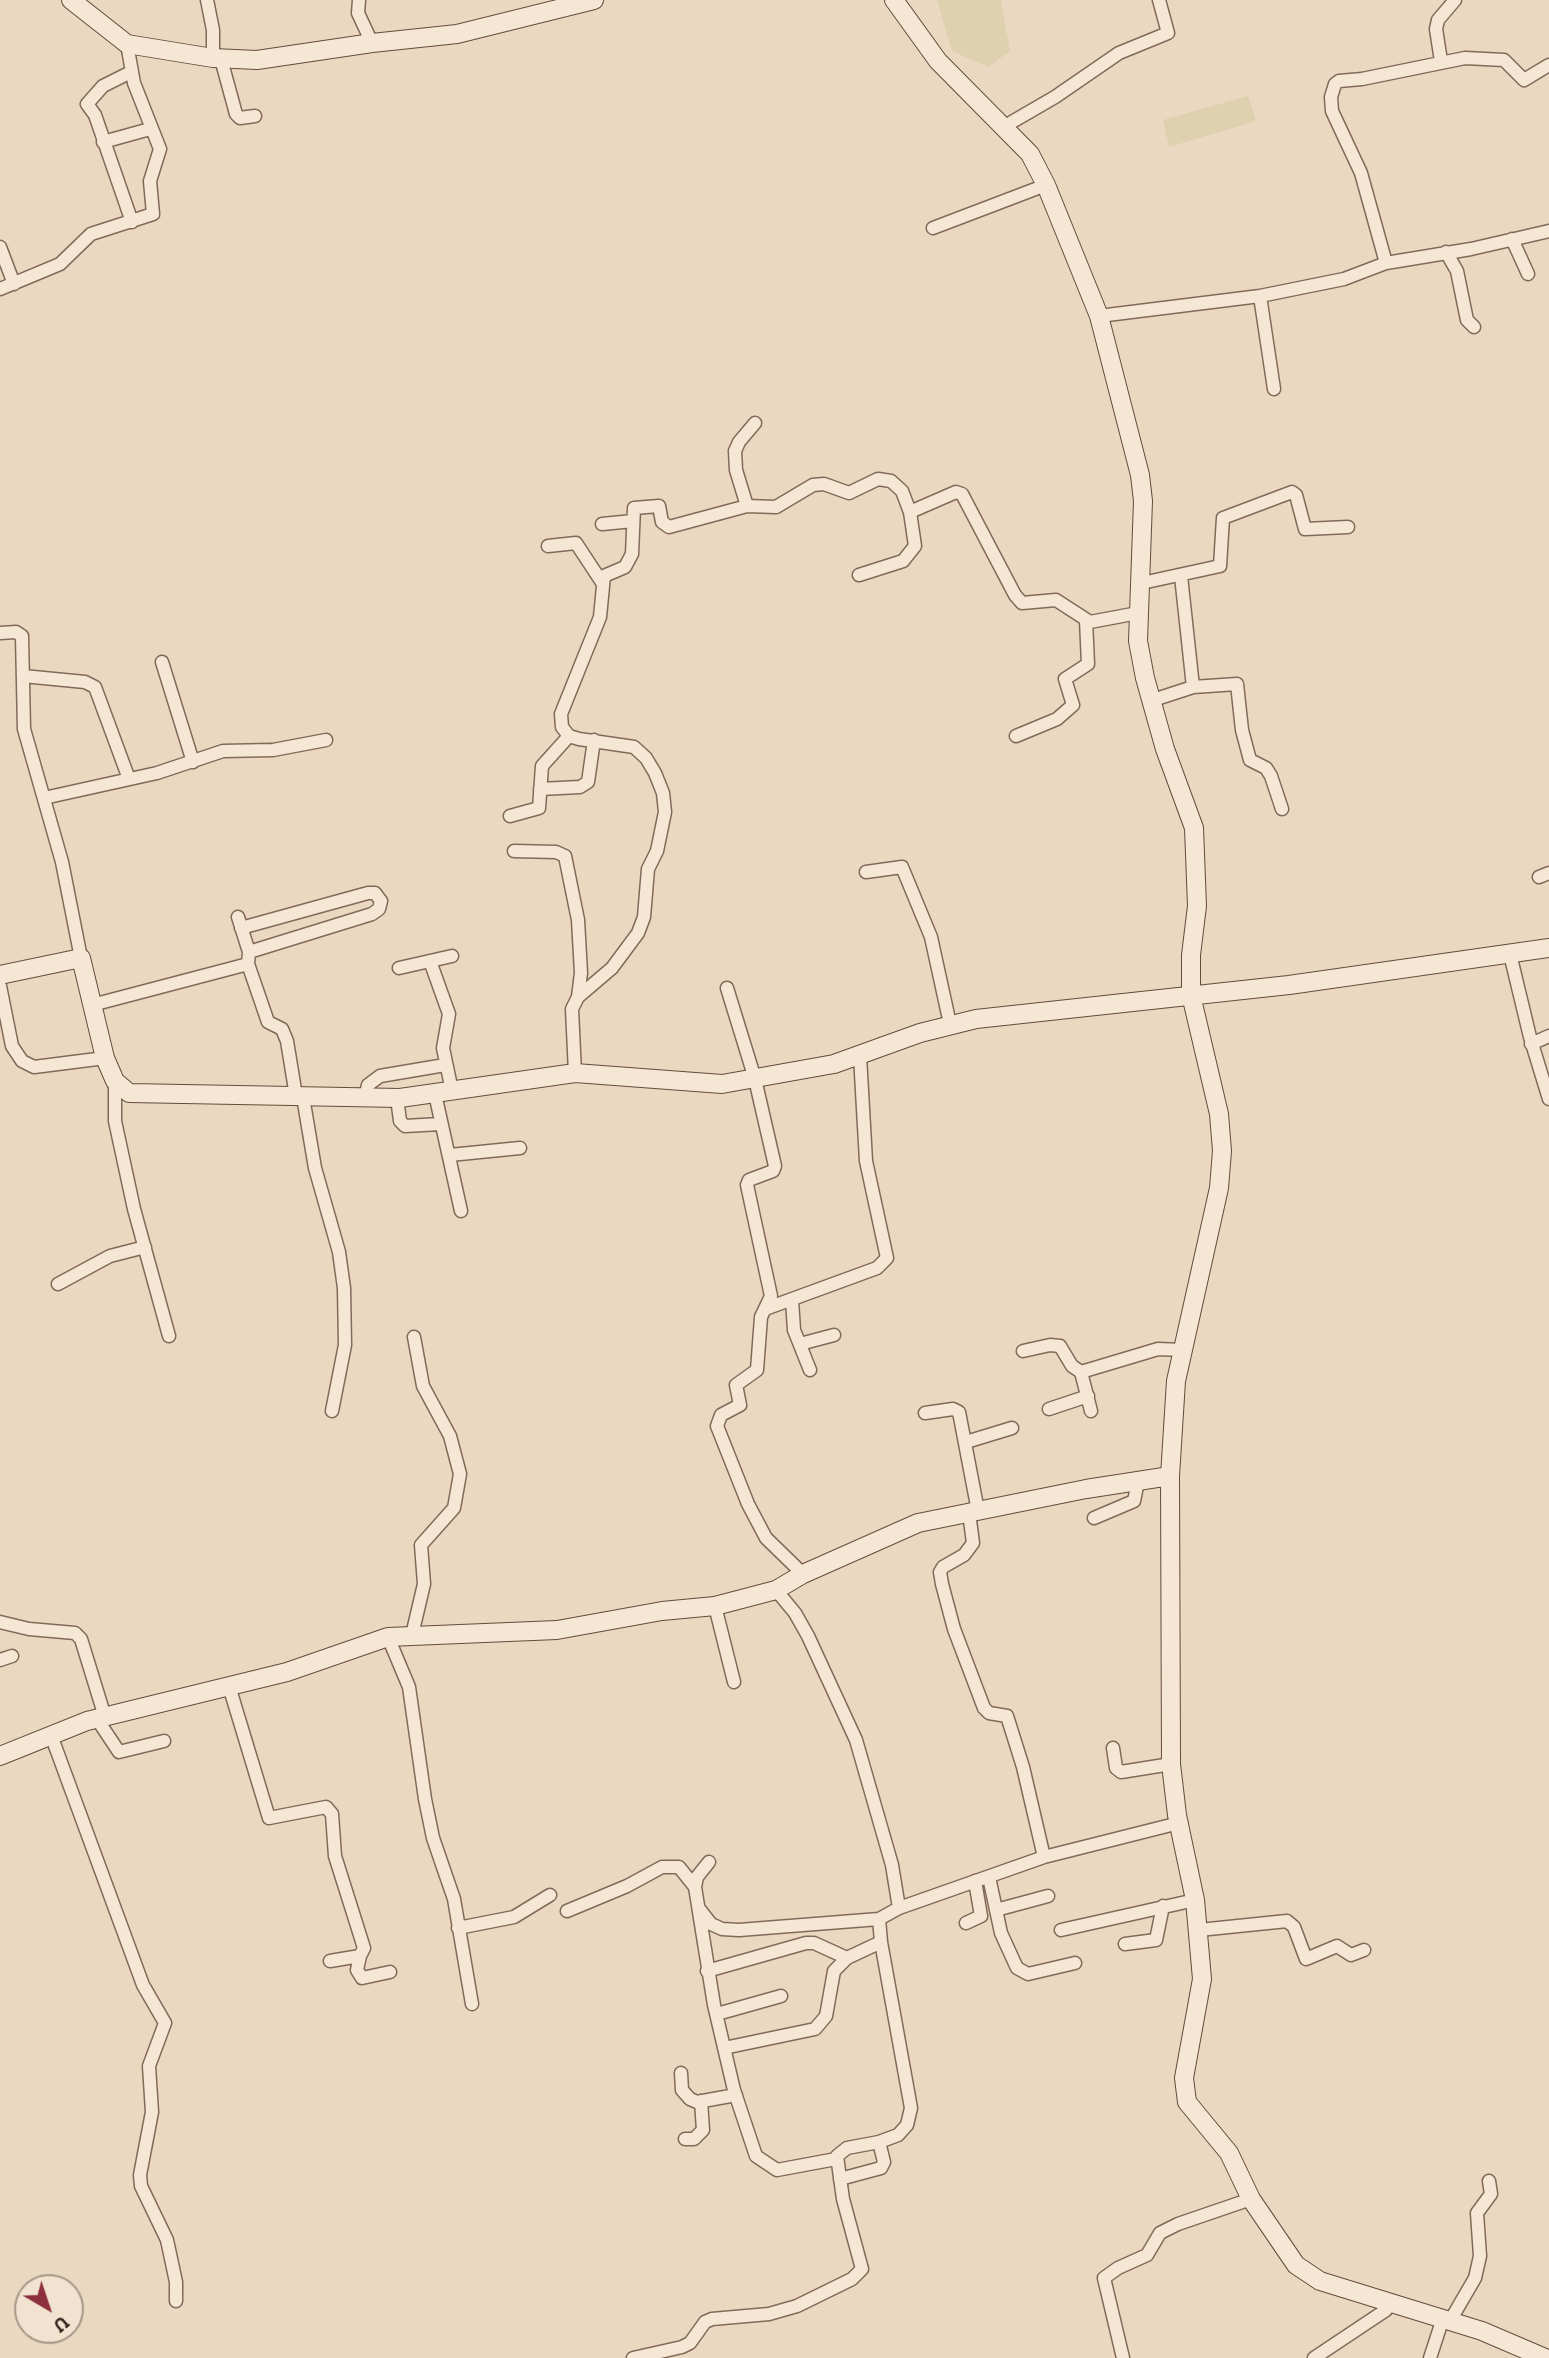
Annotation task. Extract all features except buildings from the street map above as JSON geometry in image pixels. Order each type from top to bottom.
[{"type":"street","points":[[71,0],[127,44],[217,59],[257,60],[457,34],[531,8],[591,0]]},
{"type":"street","points":[[207,0],[217,59],[236,114],[240,118],[255,116]]},
{"type":"street","points":[[359,0],[358,13],[372,43]]},
{"type":"street","points":[[894,0],[937,61],[1005,126],[1030,154],[1046,185],[1099,316],[1140,475],[1142,583],[1138,640],[1150,701],[1194,828],[1196,906],[1191,995],[1219,1114],[1222,1151],[1219,1188],[1176,1381],[1170,1476],[1171,1764],[1179,1823],[1195,1900],[1202,1979],[1184,2090],[1187,2102],[1199,2120],[1230,2153],[1251,2199],[1296,2265],[1320,2281],[1446,2320],[1545,2358]]},
{"type":"street","points":[[1005,126],[1055,97],[1119,53],[1166,35],[1168,30],[1158,0]]},
{"type":"street","points":[[1441,61],[1436,29],[1438,20],[1455,0]]},
{"type":"street","points":[[0,289],[60,264],[91,234],[149,218],[154,211],[150,181],[160,149],[150,129],[131,72],[127,44]]},
{"type":"street","points":[[1386,263],[1361,173],[1332,111],[1332,88],[1339,81],[1362,79],[1441,61],[1481,57],[1504,60],[1524,80],[1549,65]]},
{"type":"street","points":[[131,72],[103,86],[88,102],[132,222]]},
{"type":"street","points":[[103,142],[150,129]]},
{"type":"street","points":[[933,228],[1046,185]]},
{"type":"street","points":[[1099,316],[1260,296],[1344,279],[1386,263],[1549,231]]},
{"type":"street","points":[[1512,239],[1528,274]]},
{"type":"street","points":[[0,247],[14,284]]},
{"type":"street","points":[[1446,252],[1457,271],[1467,320],[1474,327]]},
{"type":"street","points":[[1260,296],[1273,389]]},
{"type":"street","points":[[747,506],[736,470],[735,451],[754,423]]},
{"type":"street","points":[[578,996],[612,968],[638,933],[643,917],[648,869],[657,851],[665,812],[663,793],[646,758],[634,747],[569,736],[562,727],[561,714],[600,617],[606,573],[621,570],[630,561],[635,507],[654,504],[659,507],[662,522],[668,527],[747,506],[776,507],[801,491],[824,484],[849,493],[878,479],[896,482],[910,512],[915,546],[909,556],[859,575]]},
{"type":"street","points":[[910,512],[956,492],[962,494],[1015,595],[1022,603],[1056,600],[1086,620],[1096,622],[1138,613]]},
{"type":"street","points":[[1142,583],[1221,565],[1224,517],[1241,513],[1292,492],[1296,495],[1305,529],[1348,527]]},
{"type":"street","points":[[602,524],[633,521]]},
{"type":"street","points":[[548,546],[576,543],[603,584]]},
{"type":"street","points":[[1181,576],[1193,687]]},
{"type":"street","points":[[1016,736],[1057,719],[1073,705],[1065,679],[1088,664],[1086,620]]},
{"type":"street","points":[[0,633],[16,632],[22,636],[24,729],[62,862],[105,1058],[115,1081],[115,1122],[169,1336]]},
{"type":"street","points":[[162,662],[193,762]]},
{"type":"street","points":[[23,676],[85,682],[95,687],[129,779]]},
{"type":"street","points":[[1150,701],[1193,687],[1233,683],[1238,685],[1242,730],[1250,760],[1266,768],[1282,809]]},
{"type":"street","points":[[510,816],[536,810],[540,805],[542,766],[569,736]]},
{"type":"street","points":[[44,798],[129,779],[223,751],[273,750],[326,740]]},
{"type":"street","points":[[540,789],[580,787],[588,782],[594,740]]},
{"type":"street","points":[[514,850],[556,852],[565,856],[578,920],[581,973],[571,1023],[575,1073]]},
{"type":"street","points":[[866,872],[902,867],[931,937],[950,1024]]},
{"type":"street","points":[[92,1005],[249,958],[372,914],[379,909],[381,901],[375,893],[368,893],[240,923],[249,958],[268,1022],[282,1028],[287,1041],[314,1168],[339,1252],[344,1287],[345,1345],[332,1411]]},
{"type":"street","points":[[115,1081],[129,1093],[397,1098],[575,1073],[723,1084],[860,1056],[950,1024],[1447,964],[1549,948]]},
{"type":"street","points":[[1510,954],[1531,1044],[1549,1099]]},
{"type":"street","points":[[398,968],[452,956]]},
{"type":"street","points":[[0,975],[81,958]]},
{"type":"street","points":[[430,961],[449,1014],[443,1048],[445,1065],[440,1125],[450,1154],[461,1211]]},
{"type":"street","points":[[0,986],[12,1046],[22,1061],[34,1066],[105,1058]]},
{"type":"street","points":[[727,988],[755,1079],[775,1166],[773,1171],[749,1180],[747,1185],[771,1296],[765,1309],[756,1373],[736,1385],[740,1405],[721,1415],[717,1426],[747,1504],[766,1538],[803,1574]]},
{"type":"street","points":[[1531,1044],[1549,1036]]},
{"type":"street","points":[[765,1309],[877,1268],[887,1258],[866,1161],[860,1056]]},
{"type":"street","points":[[365,1097],[368,1085],[380,1076],[445,1065]]},
{"type":"street","points":[[397,1098],[400,1121],[405,1126],[440,1125]]},
{"type":"street","points":[[450,1154],[520,1148]]},
{"type":"street","points":[[58,1284],[110,1256],[145,1247]]},
{"type":"street","points":[[792,1300],[794,1329],[810,1370]]},
{"type":"street","points":[[800,1344],[834,1335]]},
{"type":"street","points":[[412,1635],[424,1584],[421,1545],[454,1508],[460,1474],[450,1436],[423,1386],[414,1337]]},
{"type":"street","points":[[1023,1351],[1050,1345],[1060,1346],[1072,1366],[1082,1372],[1091,1411]]},
{"type":"street","points":[[1082,1372],[1158,1349],[1182,1350]]},
{"type":"street","points":[[1049,1409],[1088,1396]]},
{"type":"street","points":[[925,1413],[953,1409],[959,1412],[966,1442],[973,1512],[972,1544],[964,1555],[943,1567],[940,1572],[942,1584],[954,1629],[984,1708],[989,1713],[1007,1716],[1023,1767],[1044,1857]]},
{"type":"street","points":[[966,1442],[1012,1429]]},
{"type":"street","points":[[0,1756],[101,1718],[286,1672],[388,1637],[557,1630],[663,1611],[715,1606],[776,1590],[803,1574],[918,1523],[1170,1476]]},
{"type":"street","points":[[1094,1518],[1134,1501],[1138,1481]]},
{"type":"street","points":[[776,1590],[795,1613],[808,1636],[856,1740],[892,1865],[899,1908]]},
{"type":"street","points":[[715,1606],[734,1682]]},
{"type":"street","points":[[0,1622],[29,1629],[75,1633],[81,1639],[101,1718],[119,1752],[164,1741]]},
{"type":"street","points":[[388,1637],[409,1687],[425,1799],[433,1838],[454,1899],[472,2004]]},
{"type":"street","points":[[229,1686],[269,1818],[272,1820],[326,1807],[330,1810],[335,1856],[364,1948],[357,1970],[362,1978],[390,1972]]},
{"type":"street","points":[[51,1735],[144,1985],[165,2023],[149,2066],[152,2112],[140,2175],[141,2186],[167,2240],[176,2282],[176,2301]]},
{"type":"street","points":[[1113,1748],[1116,1768],[1121,1772],[1171,1764]]},
{"type":"street","points":[[698,1907],[702,1915],[722,1929],[879,1919],[899,1908],[1044,1857],[1179,1823]]},
{"type":"street","points":[[709,1862],[697,1877],[695,1887],[707,1971],[724,2048],[736,2095],[757,2156],[778,2170],[836,2159],[847,2148],[880,2142],[903,2130],[911,2108],[879,1919]]},
{"type":"street","points":[[566,1911],[628,1886],[662,1867],[679,1867],[695,1887]]},
{"type":"street","points":[[989,1877],[1001,1933],[1017,1968],[1023,1973],[1075,1963]]},
{"type":"street","points":[[966,1923],[981,1916],[975,1881]]},
{"type":"street","points":[[458,1927],[514,1917],[550,1895]]},
{"type":"street","points":[[996,1910],[1048,1896]]},
{"type":"street","points":[[1060,1930],[1195,1900]]},
{"type":"street","points":[[1125,1944],[1156,1940],[1163,1906]]},
{"type":"street","points":[[1199,1930],[1287,1921],[1294,1927],[1306,1959],[1337,1946],[1351,1955],[1364,1950]]},
{"type":"street","points":[[724,2048],[815,2028],[826,2016],[834,1971],[847,1958],[881,1941]]},
{"type":"street","points":[[707,1971],[814,1942],[847,1958]]},
{"type":"street","points":[[330,1961],[360,1956]]},
{"type":"street","points":[[717,2014],[781,1996]]},
{"type":"street","points":[[681,2074],[685,2096],[701,2101],[736,2095]]},
{"type":"street","points":[[685,2139],[694,2139],[703,2130],[701,2101]]},
{"type":"street","points":[[840,2179],[881,2168],[884,2161],[880,2142]]},
{"type":"street","points":[[633,2358],[690,2343],[705,2322],[712,2319],[769,2314],[797,2306],[858,2275],[862,2261],[836,2159]]},
{"type":"street","points":[[1430,2358],[1446,2320],[1475,2278],[1480,2256],[1477,2213],[1491,2194],[1489,2181]]},
{"type":"street","points":[[1123,2358],[1104,2278],[1118,2268],[1147,2255],[1160,2233],[1251,2199]]},
{"type":"street","points":[[1314,2358],[1386,2310],[1390,2303]]},
{"type":"shaded area","points":[[937,0],[1001,0],[1010,51],[988,67],[952,51]]},
{"type":"shaded area","points":[[1248,96],[1256,121],[1169,147],[1163,120]]}]
